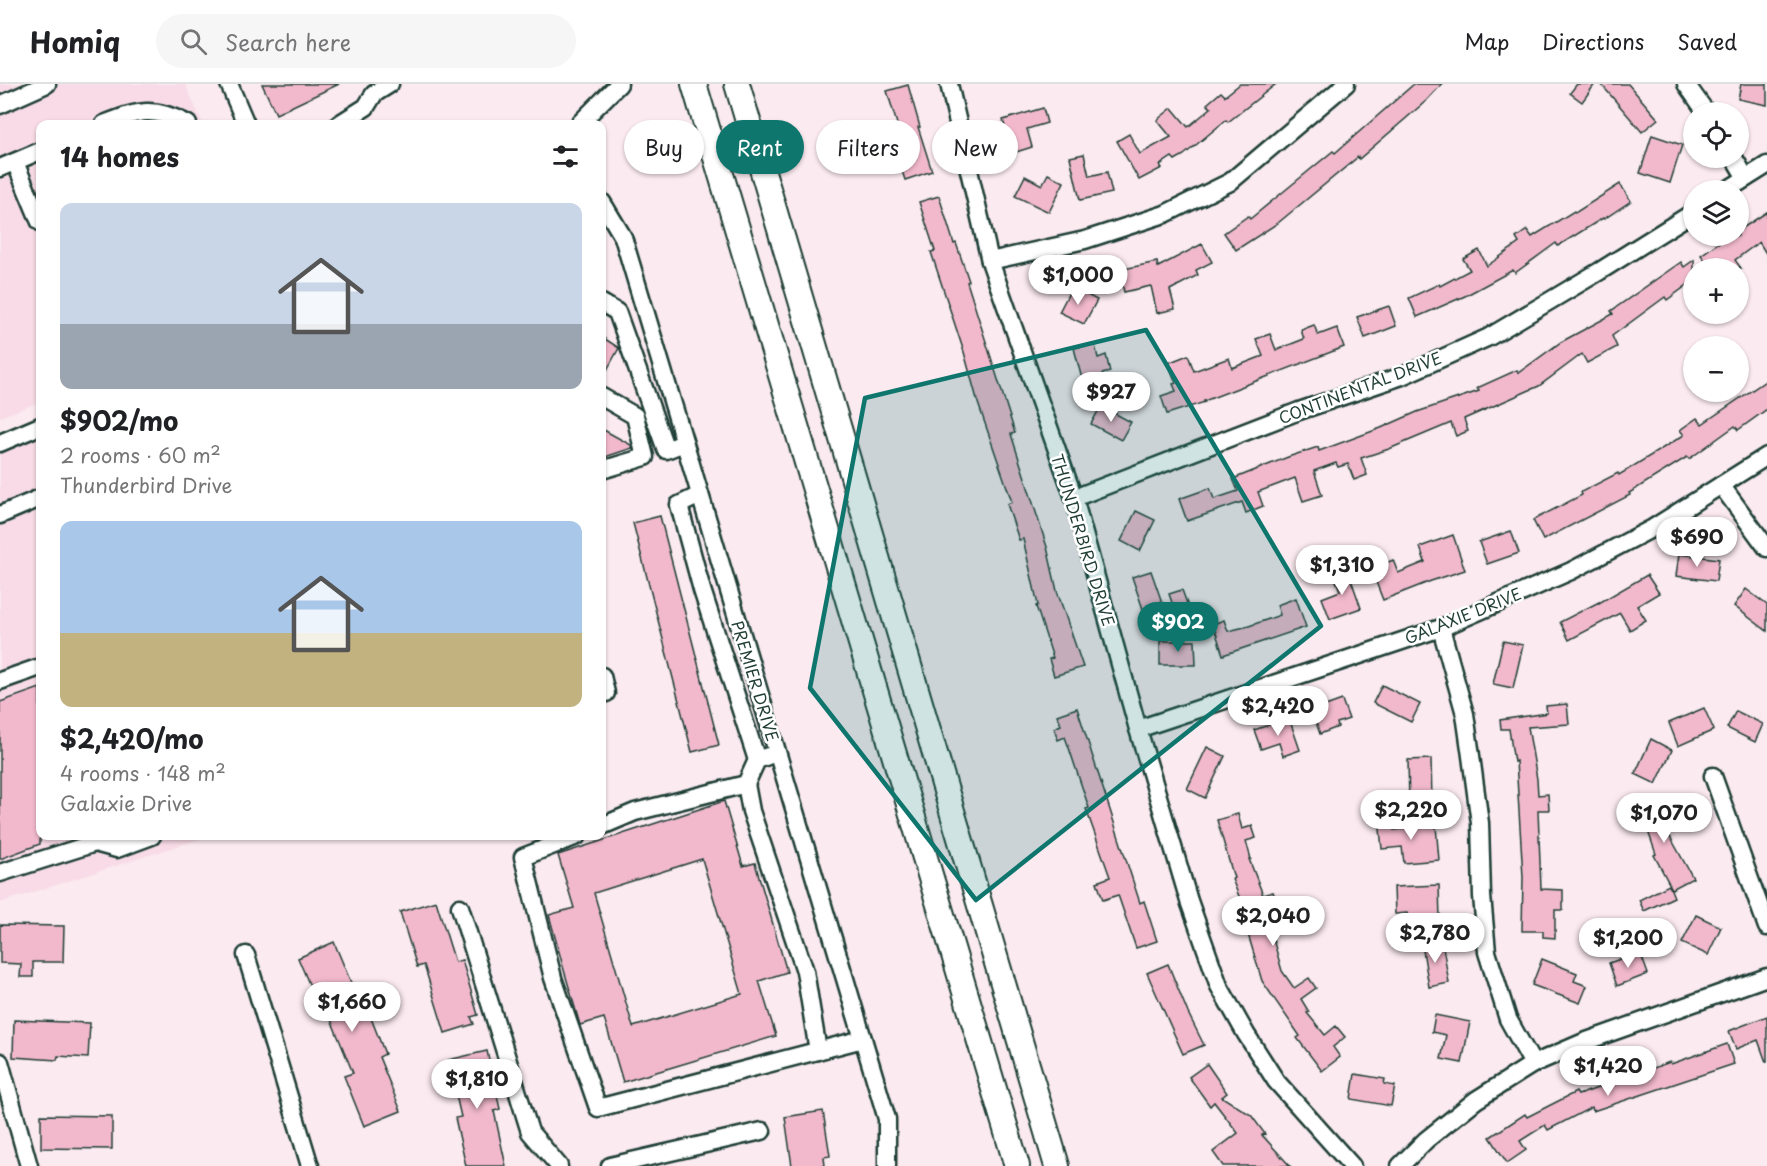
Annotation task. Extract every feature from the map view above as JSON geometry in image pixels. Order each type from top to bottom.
[{"type":"highway","points":[[737,84],[1057,1166]]},
{"type":"highway","points":[[695,90],[1017,1166]]},
{"type":"street","points":[[0,105],[47,84]]},
{"type":"street","points":[[229,84],[244,120]]},
{"type":"street","points":[[348,120],[366,107],[374,94],[390,84]]},
{"type":"street","points":[[583,120],[619,84]]},
{"type":"street","name":"THUNDERBIRD DRIVE","points":[[949,84],[990,261],[1074,498],[1138,729],[1189,901],[1219,986],[1276,1081],[1352,1166]]},
{"type":"street","points":[[990,261],[1085,240],[1165,214],[1230,182],[1346,84]]},
{"type":"street","points":[[1686,84],[1699,102]]},
{"type":"street","points":[[114,120],[130,114],[147,118],[169,114],[181,120]]},
{"type":"street","points":[[36,153],[8,165],[36,215]]},
{"type":"street","points":[[1743,180],[1767,165]]},
{"type":"street","points":[[1740,168],[1746,178]]},
{"type":"street","name":"PREMIER DRIVE","points":[[606,209],[623,237],[887,1119],[887,1166]]},
{"type":"street","name":"CONTINENTAL DRIVE","points":[[1074,498],[1299,411],[1402,376],[1490,337],[1683,219]]},
{"type":"street","points":[[606,305],[617,312],[666,450]]},
{"type":"street","points":[[606,399],[635,416],[645,457]]},
{"type":"street","points":[[0,443],[36,428]]},
{"type":"street","points":[[606,469],[684,443]]},
{"type":"street","name":"GALAXIE DRIVE","points":[[1138,729],[1441,628],[1571,571],[1653,528],[1767,456]]},
{"type":"street","points":[[1721,485],[1767,548]]},
{"type":"street","points":[[700,495],[679,505],[702,590],[757,760],[746,783],[751,811],[805,971],[818,1051]]},
{"type":"street","points":[[0,515],[36,500]]},
{"type":"street","points":[[1441,628],[1466,714],[1480,823],[1482,896],[1487,952],[1508,1019],[1533,1064]]},
{"type":"street","points":[[0,681],[36,668]]},
{"type":"street","points":[[757,760],[777,753]]},
{"type":"street","points":[[1713,776],[1767,927]]},
{"type":"street","points":[[606,824],[635,812],[746,783]]},
{"type":"street","points":[[0,873],[95,843],[117,849],[141,840]]},
{"type":"street","points":[[567,840],[523,857],[553,978],[598,1108],[863,1039]]},
{"type":"street","points":[[460,907],[530,1132],[559,1166]]},
{"type":"street","points":[[246,955],[310,1166]]},
{"type":"street","points":[[1400,1166],[1426,1140],[1476,1100],[1533,1064],[1584,1042],[1767,977]]},
{"type":"street","points":[[0,1062],[29,1166]]},
{"type":"street","points":[[610,1166],[762,1131]]},
{"type":"highlighted area","points":[[1146,330],[1321,626],[976,900],[810,688],[865,398]]},
{"type":"shaded area","points":[[0,84],[185,84],[201,120],[36,120],[36,404],[0,417]]},
{"type":"shaded area","points":[[36,439],[36,840],[197,840],[0,903],[0,454]]},
{"type":"building","points":[[262,84],[339,84],[276,114]]},
{"type":"building","points":[[1240,84],[1276,84],[1228,122],[1226,120],[1184,155],[1175,160],[1172,157],[1160,165],[1162,168],[1139,180],[1117,141],[1129,134],[1140,154],[1171,137],[1157,120],[1172,108],[1188,127],[1211,108],[1207,104],[1221,92],[1225,96]]},
{"type":"building","points":[[1414,84],[1442,84],[1426,101],[1359,159],[1358,157],[1278,223],[1236,250],[1224,233],[1248,216],[1250,219],[1333,151],[1335,153]]},
{"type":"building","points":[[1577,84],[1595,84],[1582,102],[1570,93]]},
{"type":"building","points":[[1601,84],[1628,84],[1658,119],[1642,132]]},
{"type":"building","points":[[1741,84],[1767,84],[1767,105],[1738,99]]},
{"type":"building","points":[[908,85],[918,120],[896,120],[887,91]]},
{"type":"building","points":[[1043,108],[1047,123],[1027,129],[1032,147],[1018,151],[1018,120],[1003,120]]},
{"type":"building","points":[[920,133],[932,171],[905,180],[903,174],[920,174]]},
{"type":"building","points":[[1652,135],[1682,145],[1670,183],[1640,173]]},
{"type":"building","points":[[1084,154],[1089,176],[1107,172],[1112,193],[1080,200],[1070,157]]},
{"type":"building","points":[[1048,174],[1064,182],[1049,212],[1015,196],[1025,176],[1042,185]]},
{"type":"building","points":[[1620,184],[1631,201],[1604,219],[1558,246],[1556,243],[1515,273],[1513,270],[1465,296],[1417,317],[1409,298],[1439,284],[1440,286],[1470,270],[1463,259],[1479,250],[1487,266],[1519,243],[1516,238],[1527,230],[1532,237]]},
{"type":"building","points":[[939,196],[954,244],[956,243],[969,281],[967,282],[1015,433],[1011,434],[1047,547],[1057,591],[1083,667],[1054,676],[1049,659],[1053,658],[1036,606],[1038,605],[1023,539],[1019,540],[1007,504],[1012,502],[978,403],[931,252],[935,251],[919,202]]},
{"type":"building","points":[[1767,212],[1767,255],[1759,242],[1738,258],[1703,258],[1701,255],[1714,246],[1749,246],[1749,224]]},
{"type":"building","points":[[1202,244],[1212,262],[1196,270],[1198,275],[1170,290],[1175,309],[1157,313],[1151,286],[1124,292],[1119,270],[1157,262],[1158,267]]},
{"type":"building","points":[[1681,262],[1683,288],[1667,300],[1665,297],[1612,336],[1617,347],[1587,363],[1582,354],[1539,386],[1464,419],[1468,431],[1456,436],[1451,423],[1361,458],[1367,475],[1354,480],[1348,464],[1338,467],[1336,463],[1314,471],[1322,495],[1303,501],[1295,478],[1258,492],[1263,506],[1246,513],[1242,502],[1187,521],[1179,499],[1210,488],[1214,499],[1238,491],[1233,479],[1288,457],[1318,447],[1319,451],[1381,428],[1417,412],[1479,391],[1477,388],[1517,370],[1518,373],[1561,342],[1613,314],[1611,311]]},
{"type":"building","points":[[1072,287],[1097,300],[1084,324],[1059,312]]},
{"type":"building","points":[[1389,306],[1396,326],[1365,338],[1357,317]]},
{"type":"building","points":[[1314,325],[1318,335],[1337,328],[1344,347],[1205,402],[1167,414],[1161,396],[1176,391],[1173,384],[1176,383],[1168,363],[1188,355],[1194,371],[1229,358],[1232,368],[1263,356],[1256,339],[1270,334],[1276,350],[1304,339],[1301,330]]},
{"type":"building","points":[[606,340],[619,348],[606,372]]},
{"type":"building","points":[[1095,345],[1098,358],[1106,355],[1110,372],[1102,374],[1105,382],[1084,387],[1074,348]]},
{"type":"building","points":[[1767,380],[1767,409],[1738,430],[1735,426],[1689,459],[1687,457],[1629,493],[1630,495],[1543,540],[1533,520],[1582,495],[1581,492],[1618,473],[1619,475],[1684,435],[1680,430],[1697,418],[1702,424],[1734,402],[1749,402],[1749,392]]},
{"type":"building","points":[[1101,406],[1131,422],[1121,440],[1091,424]]},
{"type":"building","points":[[606,431],[631,445],[632,448],[606,457]]},
{"type":"building","points":[[1136,511],[1155,520],[1140,551],[1121,541]]},
{"type":"building","points":[[660,516],[719,745],[692,752],[633,523]]},
{"type":"building","points":[[1511,531],[1519,553],[1487,564],[1479,542]]},
{"type":"building","points":[[1453,535],[1465,570],[1383,600],[1371,569],[1393,560],[1398,573],[1425,562],[1420,547]]},
{"type":"building","points":[[1679,554],[1719,559],[1716,581],[1676,576]]},
{"type":"building","points":[[1347,568],[1361,608],[1330,619],[1322,598],[1340,591],[1333,573]]},
{"type":"building","points":[[1151,571],[1164,608],[1145,615],[1132,577]]},
{"type":"building","points":[[1647,575],[1659,593],[1637,606],[1646,620],[1630,630],[1620,613],[1569,640],[1560,622],[1599,603]]},
{"type":"building","points":[[1746,589],[1767,605],[1767,631],[1734,606]]},
{"type":"building","points":[[1182,590],[1189,609],[1176,614],[1169,594]]},
{"type":"building","points":[[1296,598],[1306,627],[1223,655],[1213,624],[1224,620],[1228,631],[1249,626],[1280,615],[1277,605]]},
{"type":"building","points":[[1160,641],[1195,641],[1196,665],[1160,665]]},
{"type":"building","points":[[1503,641],[1523,645],[1513,688],[1493,684]]},
{"type":"building","points":[[1382,685],[1420,704],[1411,722],[1373,703]]},
{"type":"building","points":[[36,689],[36,840],[40,840],[40,844],[0,859],[0,702]]},
{"type":"building","points":[[1342,700],[1349,719],[1337,723],[1338,727],[1320,734],[1312,711]]},
{"type":"building","points":[[1567,704],[1569,724],[1528,727],[1538,795],[1548,794],[1549,810],[1538,810],[1541,889],[1563,890],[1563,910],[1555,910],[1555,938],[1543,937],[1543,931],[1522,931],[1523,877],[1516,761],[1514,762],[1509,729],[1501,729],[1500,720],[1547,713],[1546,706]]},
{"type":"building","points":[[1077,708],[1140,903],[1144,901],[1157,941],[1136,948],[1118,895],[1103,900],[1097,882],[1110,877],[1086,809],[1089,808],[1065,737],[1058,740],[1054,728],[1061,725],[1057,715]]},
{"type":"building","points":[[1704,708],[1714,730],[1678,746],[1669,723]]},
{"type":"building","points":[[1736,711],[1763,724],[1755,742],[1727,728]]},
{"type":"building","points":[[1289,718],[1300,750],[1283,756],[1279,743],[1261,749],[1254,730]]},
{"type":"building","points":[[1651,739],[1672,750],[1656,784],[1635,774]]},
{"type":"building","points":[[1207,747],[1225,756],[1205,798],[1187,789]]},
{"type":"building","points":[[1431,759],[1432,802],[1409,803],[1408,760]]},
{"type":"building","points":[[1660,798],[1671,832],[1668,833],[1693,878],[1672,889],[1654,855],[1656,854],[1639,805]]},
{"type":"building","points":[[724,801],[743,866],[755,863],[787,972],[759,981],[776,1036],[623,1082],[604,1018],[580,1025],[564,970],[549,915],[574,908],[558,855]],"holes":[[[702,859],[742,994],[633,1027],[594,893]]]},
{"type":"building","points":[[1238,814],[1242,829],[1252,826],[1256,838],[1246,841],[1251,859],[1249,859],[1263,895],[1273,892],[1280,908],[1266,914],[1282,971],[1294,988],[1309,978],[1316,988],[1301,999],[1309,1012],[1307,1013],[1325,1035],[1336,1026],[1345,1037],[1333,1047],[1340,1057],[1322,1071],[1297,1038],[1300,1036],[1262,981],[1248,934],[1254,933],[1232,879],[1234,878],[1217,820]]},
{"type":"building","points":[[1393,817],[1394,830],[1436,826],[1439,860],[1404,863],[1402,847],[1382,849],[1379,819]]},
{"type":"building","points":[[1439,885],[1440,920],[1408,921],[1407,913],[1395,914],[1394,887]]},
{"type":"building","points":[[1669,885],[1674,897],[1644,911],[1639,900]]},
{"type":"building","points":[[436,901],[455,962],[462,960],[478,1015],[471,1017],[474,1024],[445,1033],[424,965],[417,967],[400,912]]},
{"type":"building","points":[[1696,915],[1721,927],[1708,955],[1682,943]]},
{"type":"building","points":[[0,925],[64,926],[63,962],[33,962],[33,977],[20,977],[21,964],[0,963]]},
{"type":"building","points":[[1442,941],[1449,983],[1429,987],[1422,944]]},
{"type":"building","points":[[334,942],[359,1002],[364,1000],[385,1054],[379,1057],[401,1111],[364,1126],[344,1076],[353,1073],[327,1010],[321,1012],[298,958]]},
{"type":"building","points":[[1640,952],[1648,974],[1617,986],[1609,963]]},
{"type":"building","points":[[1542,959],[1577,973],[1574,981],[1587,986],[1580,1003],[1532,985]]},
{"type":"building","points":[[1168,964],[1204,1045],[1183,1054],[1147,973]]},
{"type":"building","points":[[1435,1015],[1470,1022],[1462,1063],[1441,1059],[1446,1035],[1432,1032]]},
{"type":"building","points":[[1767,1016],[1766,1062],[1758,1040],[1736,1049],[1729,1031]]},
{"type":"building","points":[[14,1020],[90,1023],[88,1058],[58,1056],[57,1060],[13,1057]]},
{"type":"building","points":[[1727,1044],[1734,1064],[1593,1111],[1592,1107],[1548,1130],[1545,1125],[1520,1141],[1526,1150],[1507,1163],[1490,1137],[1525,1114],[1527,1117],[1576,1092],[1578,1095]]},
{"type":"building","points":[[487,1051],[500,1109],[494,1111],[506,1166],[466,1166],[455,1118],[461,1117],[448,1060]]},
{"type":"building","points":[[1207,1064],[1227,1093],[1222,1097],[1251,1115],[1265,1134],[1262,1135],[1290,1166],[1223,1166],[1213,1152],[1238,1133],[1214,1102],[1210,1106],[1189,1077]]},
{"type":"building","points":[[1355,1074],[1385,1079],[1384,1084],[1395,1086],[1391,1106],[1351,1099]]},
{"type":"building","points":[[823,1111],[830,1156],[824,1157],[825,1166],[792,1166],[785,1117]]},
{"type":"building","points":[[41,1115],[112,1116],[112,1149],[41,1148]]}]
